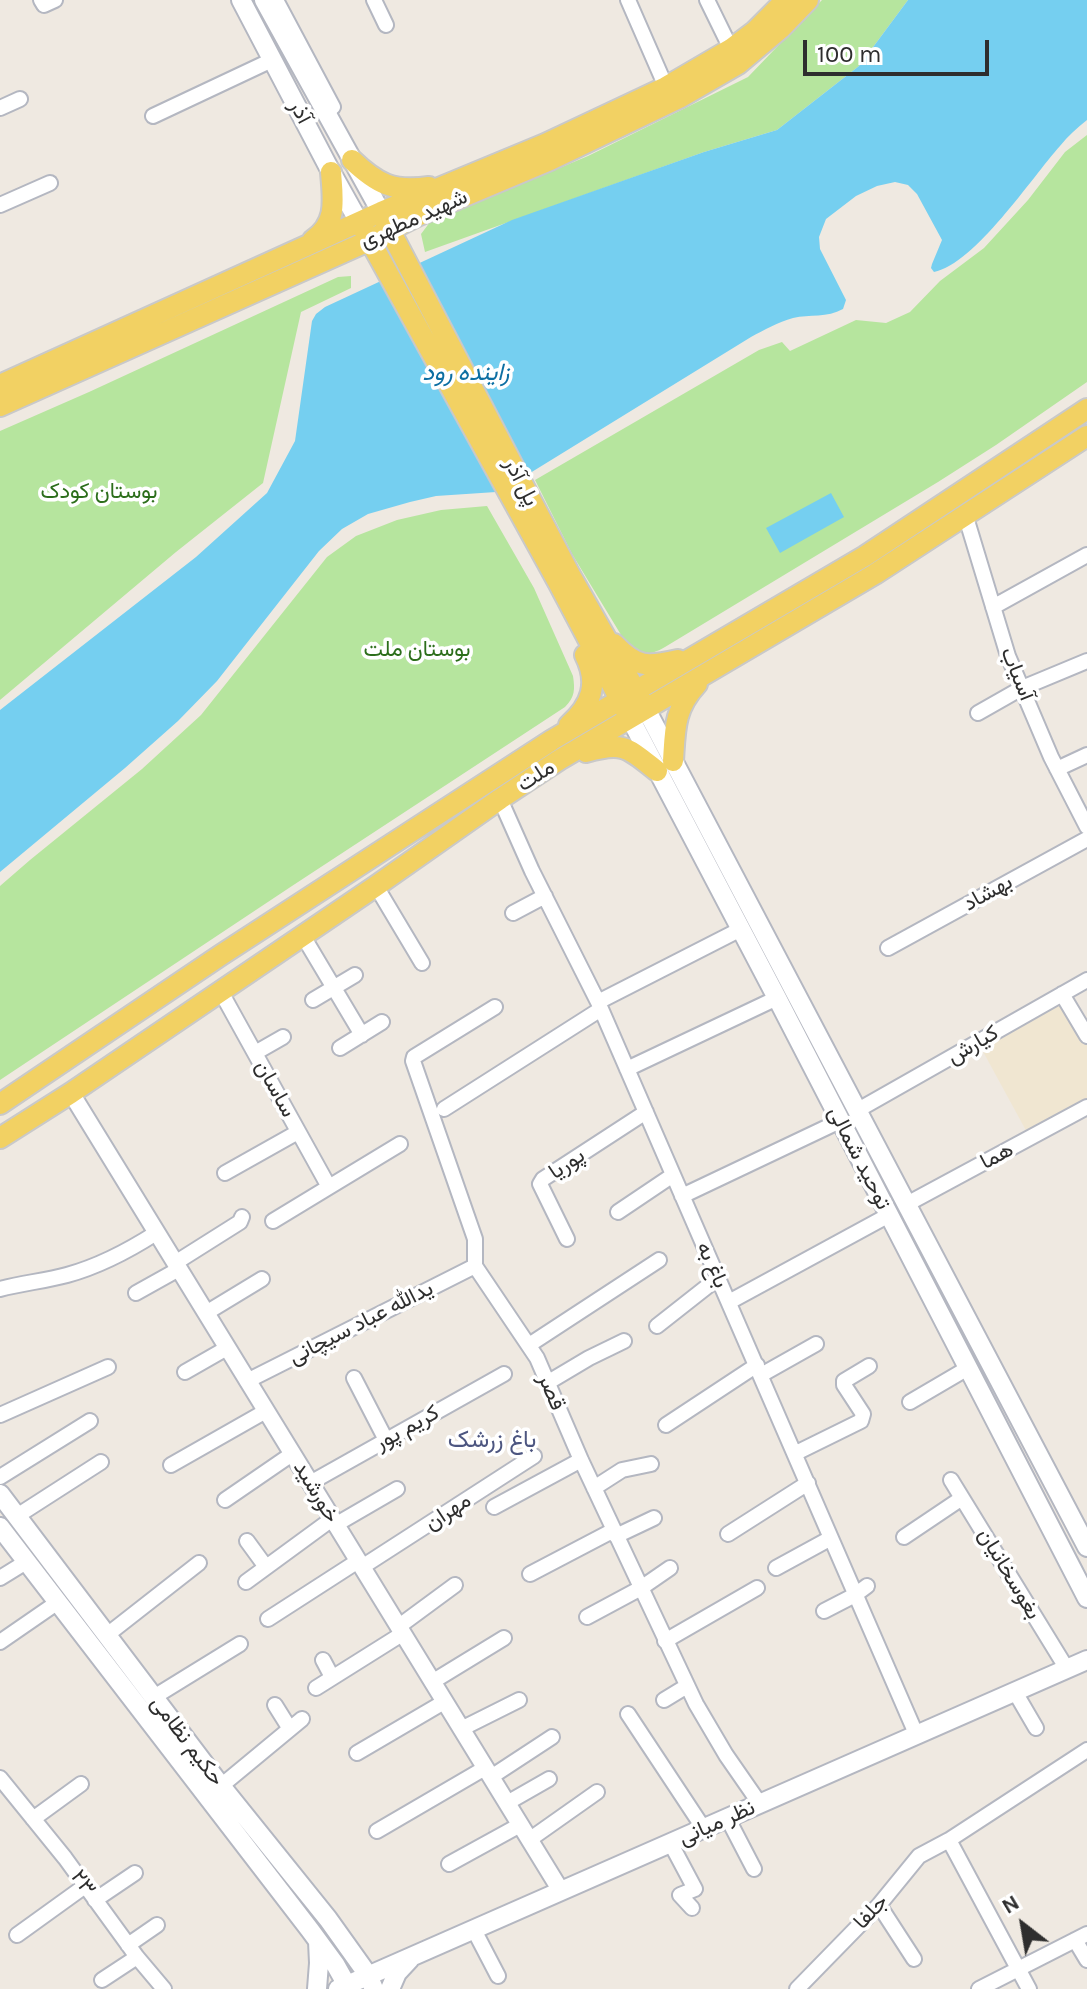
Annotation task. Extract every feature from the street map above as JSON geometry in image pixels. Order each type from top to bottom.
[{"type":"main road","name":"آذر","points":[[241,0],[364,231]]},
{"type":"main road","name":"آذر","points":[[264,0],[385,221]]},
{"type":"main road","name":"شهید مطهری","points":[[0,385],[289,255],[364,231],[444,185],[545,144],[666,87],[731,49],[755,31],[786,0]]},
{"type":"main road","name":"شهید مطهری","points":[[385,221],[417,216],[550,160],[679,98],[738,64],[781,28],[808,0]]},
{"type":"main road","points":[[352,160],[370,178],[391,187],[412,189],[444,185]]},
{"type":"main road","points":[[289,255],[323,233],[331,218],[331,172]]},
{"type":"main road","points":[[401,252],[404,232],[417,216]]},
{"type":"main road","name":"پل آذر","points":[[385,221],[564,580],[599,626],[633,705]]},
{"type":"main road","name":"شهید مطهری","points":[[0,406],[336,254],[364,231]]},
{"type":"main road","name":"پل آذر","points":[[364,231],[633,705]]},
{"type":"main road","points":[[336,254],[370,253],[380,261]]},
{"type":"main road","name":"ملت","points":[[0,1138],[303,936],[559,760],[633,705],[703,663],[1087,409]]},
{"type":"main road","name":"ملت","points":[[703,663],[875,574],[1087,436]]},
{"type":"main road","points":[[552,740],[579,716],[592,690],[593,673],[563,609],[564,580]]},
{"type":"main road","points":[[599,626],[622,652],[644,665],[703,663]]},
{"type":"main road","points":[[559,760],[605,746],[619,746],[665,766],[677,713],[703,663]]},
{"type":"main road","name":"ملت","points":[[0,1104],[234,946],[552,740],[633,705]]},
{"type":"main road","name":"توحید شمالی","points":[[633,705],[858,1110],[1087,1547]]},
{"type":"main road","name":"توحید شمالی","points":[[665,766],[741,929],[1087,1598]]},
{"type":"main road","points":[[857,1154],[876,1145]]},
{"type":"main road","name":"حکیم نظامی","points":[[0,1494],[221,1786],[328,1919],[371,1982]]},
{"type":"main road","name":"حکیم نظامی","points":[[0,1527],[318,1941],[345,1988]]},
{"type":"main road","name":"نظر میانی","points":[[345,1988],[371,1982],[413,1956],[1087,1660]]},
{"type":"main road","points":[[1067,1669],[1087,1672]]},
{"type":"main road","points":[[317,1989],[318,1941]]},
{"type":"main road","points":[[390,1989],[397,1973],[413,1956]]},
{"type":"street","points":[[41,0],[44,5],[55,0]]},
{"type":"street","name":"آذر","points":[[276,0],[356,151],[352,160]]},
{"type":"street","points":[[374,0],[386,25]]},
{"type":"street","points":[[628,0],[666,87]]},
{"type":"street","points":[[707,0],[731,49]]},
{"type":"street","points":[[153,116],[272,60]]},
{"type":"street","points":[[0,108],[20,99]]},
{"type":"street","points":[[0,205],[50,183]]},
{"type":"street","name":"آسیاب","points":[[965,514],[1008,656],[1057,769],[1087,827]]},
{"type":"street","points":[[993,607],[1087,555]]},
{"type":"street","points":[[978,713],[1022,688],[1087,661]]},
{"type":"street","points":[[1057,769],[1087,755]]},
{"type":"street","name":"باغ به","points":[[500,799],[600,1006],[831,1538],[861,1591],[917,1736]]},
{"type":"street","name":"بهشاد","points":[[888,948],[1087,839]]},
{"type":"street","points":[[376,886],[422,963]]},
{"type":"street","points":[[513,913],[545,896]]},
{"type":"street","points":[[444,1109],[600,1006],[741,929]]},
{"type":"street","points":[[303,936],[362,1035]]},
{"type":"street","points":[[313,1000],[355,975]]},
{"type":"street","name":"کیارش","points":[[858,1110],[1087,980]]},
{"type":"street","name":"ساسان","points":[[221,992],[329,1187]]},
{"type":"street","points":[[1062,994],[1087,1036]]},
{"type":"street","points":[[627,1069],[777,998]]},
{"type":"street","name":"قصر","points":[[495,1007],[414,1057],[413,1061],[475,1239],[475,1266],[537,1358],[581,1460],[687,1686],[726,1755],[760,1804]]},
{"type":"street","points":[[340,1048],[382,1022]]},
{"type":"street","points":[[255,1053],[283,1037]]},
{"type":"street","name":"خورشید","points":[[71,1093],[561,1891]]},
{"type":"street","name":"هما","points":[[907,1204],[1087,1107]]},
{"type":"street","name":"پوریا","points":[[567,1239],[540,1184],[543,1179],[646,1112]]},
{"type":"street","points":[[682,1196],[840,1121]]},
{"type":"street","points":[[225,1173],[298,1132]]},
{"type":"street","points":[[273,1221],[400,1144]]},
{"type":"street","points":[[618,1212],[673,1175]]},
{"type":"street","points":[[729,1302],[889,1215]]},
{"type":"street","points":[[136,1293],[240,1222],[242,1217]]},
{"type":"street","points":[[0,1289],[66,1276],[98,1265],[122,1255],[156,1233]]},
{"type":"street","points":[[529,1345],[659,1260]]},
{"type":"street","name":"یدالله عباد سیچانی","points":[[247,1381],[475,1266]]},
{"type":"street","points":[[657,1326],[718,1278]]},
{"type":"street","points":[[206,1313],[262,1279]]},
{"type":"street","points":[[547,1383],[624,1341]]},
{"type":"street","points":[[666,1425],[759,1370],[816,1344]]},
{"type":"street","points":[[185,1372],[227,1348]]},
{"type":"street","points":[[796,1453],[861,1421],[863,1414],[844,1381],[869,1366]]},
{"type":"street","points":[[0,1415],[108,1367]]},
{"type":"street","points":[[910,1402],[968,1368]]},
{"type":"street","name":"کریم پور","points":[[310,1483],[504,1374]]},
{"type":"street","points":[[354,1378],[386,1440]]},
{"type":"street","points":[[171,1465],[266,1411]]},
{"type":"street","points":[[0,1477],[90,1421]]},
{"type":"street","points":[[225,1500],[292,1454]]},
{"type":"street","name":"مهران","points":[[268,1619],[534,1456]]},
{"type":"street","points":[[494,1507],[581,1460]]},
{"type":"street","points":[[17,1516],[101,1462]]},
{"type":"street","points":[[594,1488],[622,1470],[651,1464]]},
{"type":"street","name":"بغوسخانیان","points":[[951,1480],[1067,1669]]},
{"type":"street","points":[[728,1534],[808,1483]]},
{"type":"street","points":[[246,1582],[334,1522],[397,1489]]},
{"type":"street","points":[[904,1537],[962,1498]]},
{"type":"street","points":[[530,1574],[654,1518]]},
{"type":"street","points":[[776,1568],[831,1538]]},
{"type":"street","points":[[247,1541],[266,1567]]},
{"type":"street","points":[[0,1578],[26,1562]]},
{"type":"street","points":[[107,1635],[199,1563]]},
{"type":"street","points":[[587,1617],[641,1588],[670,1568]]},
{"type":"street","points":[[316,1688],[400,1630],[455,1585]]},
{"type":"street","points":[[665,1641],[757,1588]]},
{"type":"street","points":[[824,1611],[861,1591]]},
{"type":"street","points":[[0,1642],[58,1602]]},
{"type":"street","points":[[432,1682],[504,1638]]},
{"type":"street","points":[[154,1697],[240,1644]]},
{"type":"street","points":[[323,1660],[332,1677]]},
{"type":"street","points":[[664,1700],[687,1686]]},
{"type":"street","points":[[1015,1692],[1036,1728]]},
{"type":"street","points":[[461,1729],[519,1700]]},
{"type":"street","points":[[357,1753],[444,1702]]},
{"type":"street","points":[[275,1705],[290,1729]]},
{"type":"street","points":[[628,1714],[704,1829]]},
{"type":"street","points":[[221,1786],[302,1719]]},
{"type":"street","points":[[377,1831],[552,1737]]},
{"type":"street","name":"جلفا","points":[[797,1989],[879,1905],[919,1856],[949,1840],[1087,1750]]},
{"type":"street","name":"۲۳","points":[[0,1778],[164,1989]]},
{"type":"street","points":[[507,1803],[549,1779]]},
{"type":"street","points":[[33,1819],[81,1784]]},
{"type":"street","points":[[529,1840],[597,1792]]},
{"type":"street","points":[[728,1819],[754,1869]]},
{"type":"street","points":[[449,1864],[520,1825]]},
{"type":"street","points":[[949,1840],[1029,1989]]},
{"type":"street","points":[[671,1844],[695,1889],[680,1895],[692,1908]]},
{"type":"street","points":[[95,1900],[135,1873]]},
{"type":"street","points":[[17,1935],[85,1886]]},
{"type":"street","points":[[879,1905],[914,1959]]},
{"type":"street","points":[[102,1980],[157,1925]]},
{"type":"street","points":[[474,1930],[498,1976]]},
{"type":"street","points":[[979,1989],[1081,1937],[1087,1960]]},
{"type":"shaded area","points":[[1062,1000],[1087,1042],[1087,1104],[1029,1136],[980,1046]]},
{"type":"green space","points":[[822,0],[908,0],[859,66],[777,130],[704,152],[425,252],[421,234],[430,222],[588,156],[748,77]]},
{"type":"green space","points":[[1087,135],[1087,382],[938,482],[665,647],[649,653],[632,653],[572,554],[535,480],[759,350],[782,342],[790,351],[856,320],[886,323],[910,312],[940,281],[984,248],[1028,200],[1065,152]]},
{"type":"green space","name":"بوستان کودک","points":[[351,276],[351,288],[301,312],[263,483],[0,700],[0,431],[338,277]]},
{"type":"green space","name":"بوستان ملت","points":[[487,506],[534,588],[573,676],[574,693],[571,700],[565,707],[0,1080],[0,886],[142,769],[201,715],[327,557],[356,536],[397,520],[441,510]]},
{"type":"water","name":"زاینده رود","points":[[908,0],[1087,0],[1087,120],[1063,142],[985,237],[950,266],[934,272],[932,264],[942,240],[917,194],[908,185],[895,182],[856,196],[826,219],[819,237],[820,249],[846,300],[843,309],[831,314],[793,318],[751,337],[496,492],[436,496],[410,502],[368,514],[342,529],[319,551],[217,681],[178,721],[0,872],[0,710],[196,557],[267,493],[295,441],[312,321],[316,314],[325,307],[512,220],[704,152],[777,130],[859,66]]},
{"type":"water","points":[[831,493],[844,517],[780,553],[766,528]]},
{"type":"district","name":"باغ زرشک","points":[[492,1440]]}]
